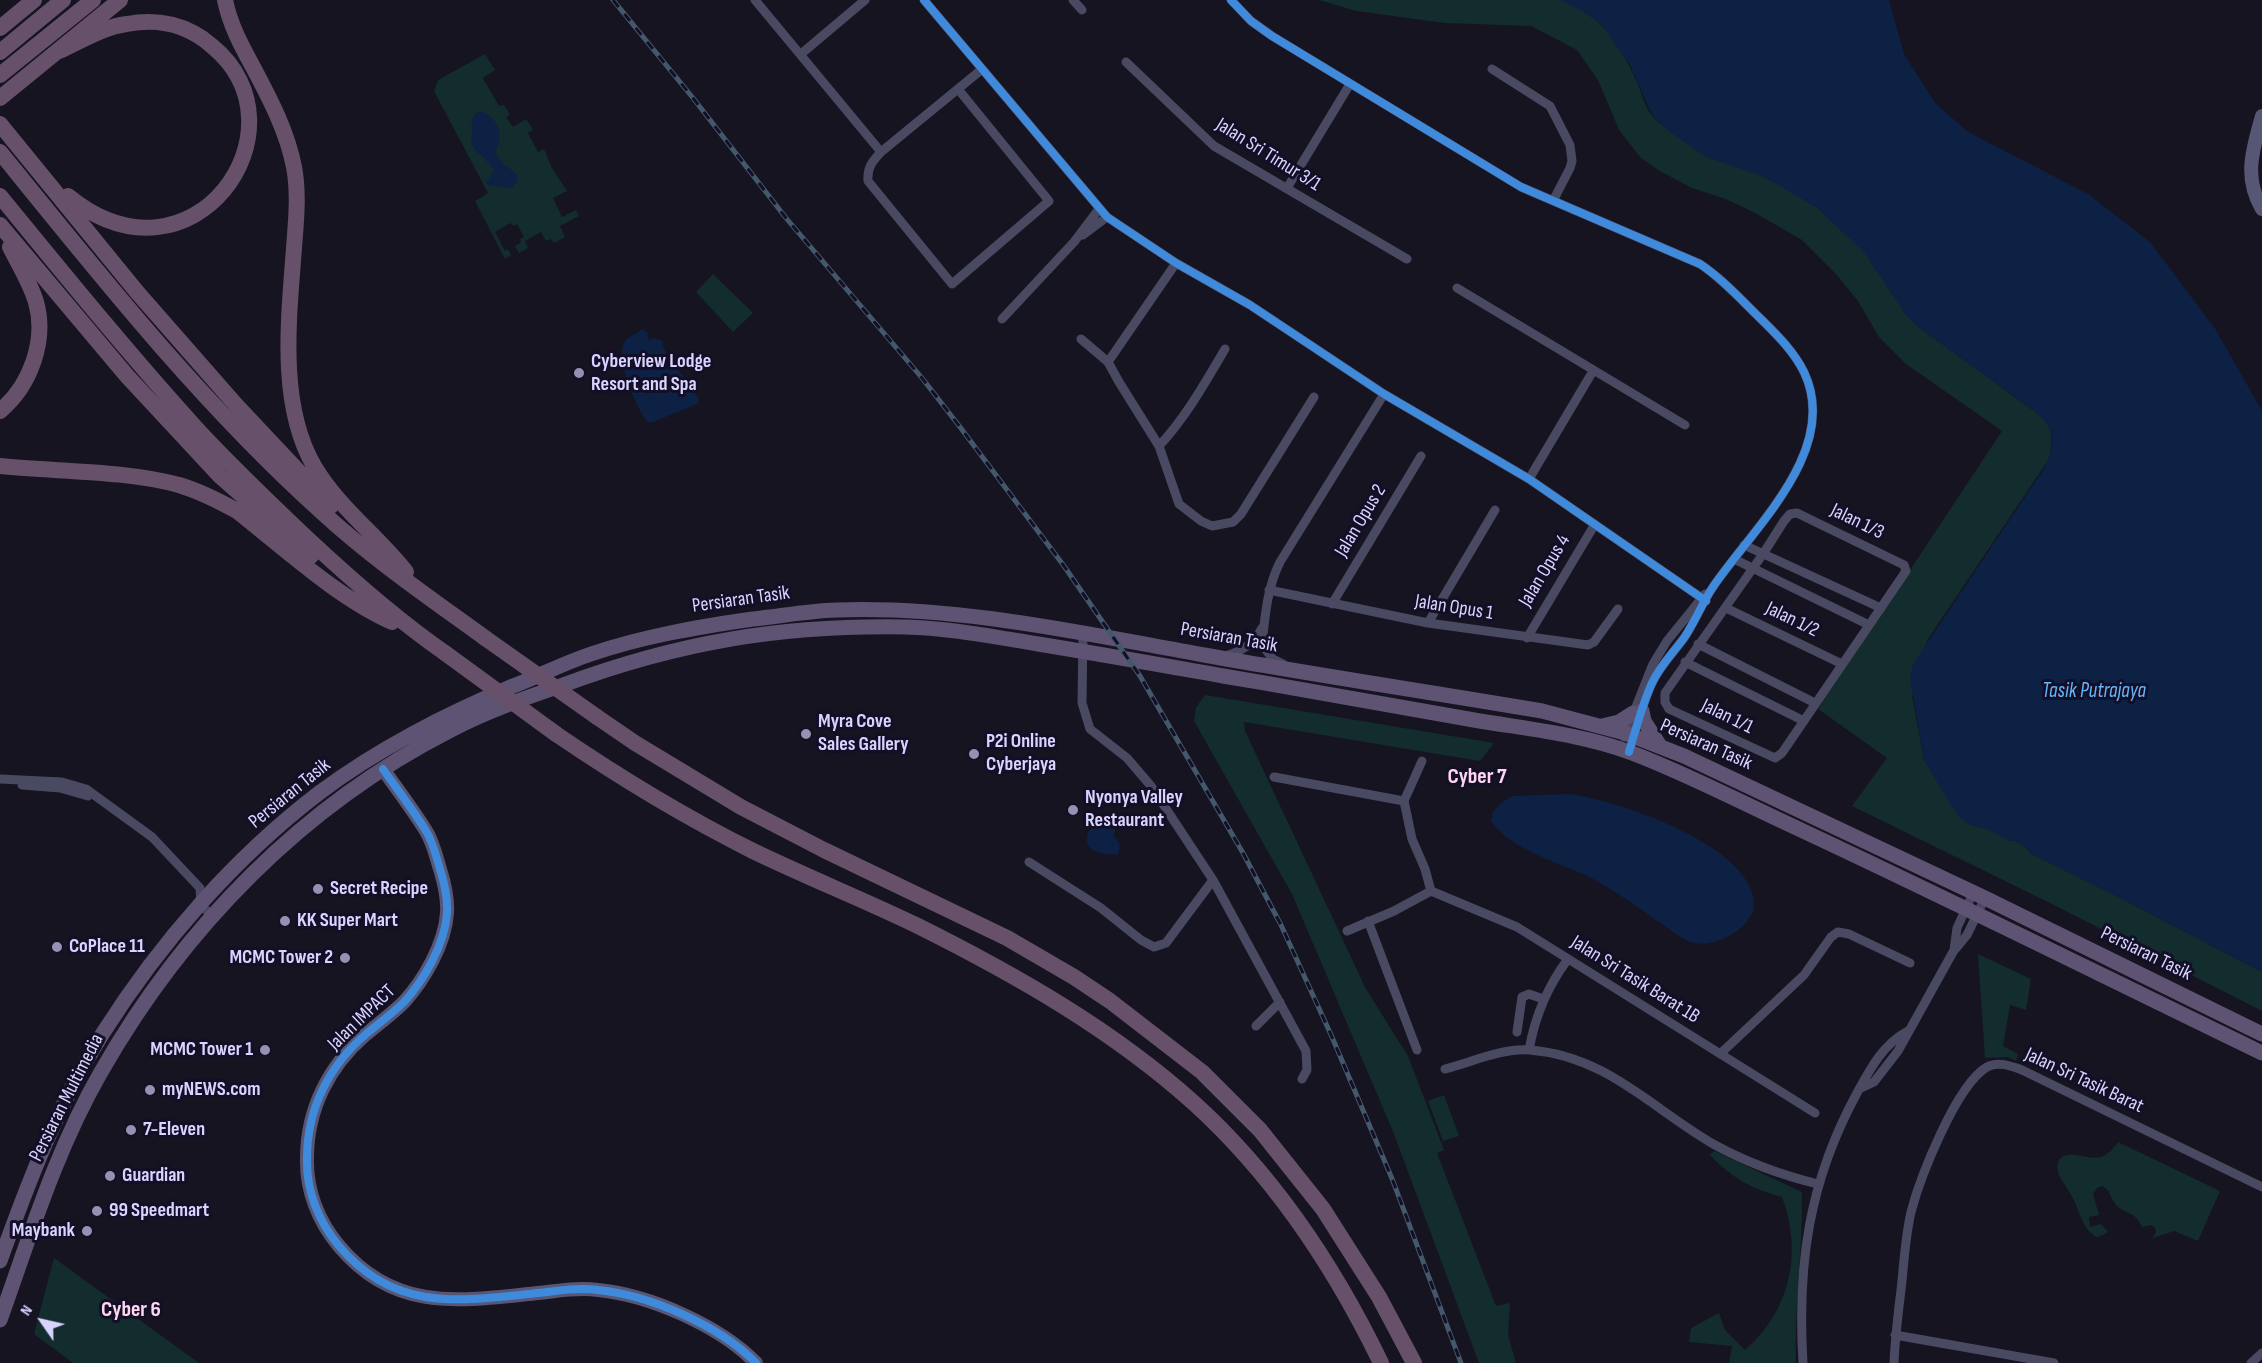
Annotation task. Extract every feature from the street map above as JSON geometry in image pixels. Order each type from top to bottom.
[{"type":"highway","points":[[0,27],[24,0]]},
{"type":"highway","points":[[0,27],[34,0]]},
{"type":"highway","points":[[0,52],[63,0]]},
{"type":"highway","points":[[0,75],[93,0]]},
{"type":"highway","points":[[0,98],[120,0]]},
{"type":"highway","points":[[225,0],[234,30],[276,110],[290,149],[294,169],[296,216],[288,354],[294,408],[301,440],[314,467],[330,489],[396,560],[422,592]]},
{"type":"highway","points":[[40,174],[82,209],[116,225],[132,228],[166,227],[183,221],[210,205],[221,194],[231,181],[246,147],[248,113],[246,95],[232,67],[220,52],[196,34],[166,23],[150,22],[118,26],[59,51]]},
{"type":"highway","points":[[0,124],[136,292],[236,405],[322,498],[354,528],[377,558]]},
{"type":"highway","points":[[0,152],[123,303],[216,409],[322,512],[377,558],[485,638],[635,743],[741,807],[824,850],[1007,938],[1065,971],[1110,1001],[1202,1072],[1260,1130],[1323,1209],[1379,1297],[1414,1363]]},
{"type":"highway","points":[[0,196],[120,341],[197,429],[350,580],[415,632],[556,734],[610,770],[706,826],[835,890],[916,926],[998,968],[1042,993],[1129,1052],[1178,1090],[1214,1122],[1273,1190],[1312,1243],[1343,1293],[1381,1363]]},
{"type":"highway","points":[[0,225],[127,376],[220,476],[304,551],[324,566],[350,580]]},
{"type":"highway","points":[[0,230],[24,273],[36,302],[38,331],[35,357],[29,373],[22,387],[0,411]]},
{"type":"highway","points":[[0,466],[138,477],[180,486],[222,503],[237,512],[321,577],[376,615],[415,632]]},
{"type":"main road","name":"Persiaran Tasik","points":[[201,904],[207,889],[320,793],[392,745],[464,707],[587,655],[633,641],[696,627],[798,613],[839,610],[914,611],[1083,633],[1542,711],[1602,726],[1660,746],[1979,896],[2262,1034]]},
{"type":"main road","name":"Persiaran Tasik","points":[[212,916],[248,878],[314,819],[383,769],[449,731],[510,704],[626,664],[693,645],[744,635],[823,628],[930,628],[1082,651],[1563,735],[1624,750],[1678,772],[2262,1053]]},
{"type":"main road","points":[[1602,726],[1619,722],[1637,712],[1660,746]]},
{"type":"main road","name":"Persiaran Multimedia","points":[[0,1261],[40,1156],[101,1036],[148,968],[201,904]]},
{"type":"main road","name":"Persiaran Multimedia","points":[[0,1320],[41,1201],[76,1117],[98,1076],[141,1008],[169,968],[212,916]]},
{"type":"street","points":[[755,0],[881,152]]},
{"type":"street","points":[[801,54],[865,0]]},
{"type":"street","points":[[924,0],[1107,217],[1176,263],[1250,305],[1384,394],[1529,479],[1703,599]]},
{"type":"street","points":[[1073,0],[1082,10]]},
{"type":"street","points":[[1231,0],[1262,29],[1503,177],[1700,264],[1722,281],[1779,338],[1805,373],[1812,411],[1811,433],[1799,468],[1689,620],[1667,641],[1637,712],[1624,750]]},
{"type":"street","name":"Jalan Sri Timur 3/1","points":[[1126,62],[1204,138],[1225,153],[1407,259]]},
{"type":"street","points":[[1492,69],[1550,106],[1570,145],[1572,161],[1570,168],[1553,201]]},
{"type":"street","points":[[958,90],[1048,199],[1048,204],[952,284],[868,181],[867,171],[881,152],[981,70]]},
{"type":"street","points":[[1287,188],[1350,84]]},
{"type":"street","points":[[2262,116],[2250,158],[2254,196],[2262,209]]},
{"type":"street","points":[[1002,319],[1074,242],[1099,209]]},
{"type":"street","points":[[1074,242],[1107,217]]},
{"type":"street","points":[[1108,362],[1176,263]]},
{"type":"street","points":[[1457,288],[1685,425]]},
{"type":"street","points":[[1080,339],[1108,362],[1159,446],[1179,504],[1201,521],[1212,526],[1233,522],[1241,514],[1314,397]]},
{"type":"street","points":[[1159,446],[1198,396],[1226,349]]},
{"type":"street","points":[[1529,479],[1593,371]]},
{"type":"street","points":[[1292,669],[1273,659],[1262,645],[1269,590],[1280,562],[1384,394]]},
{"type":"street","name":"Jalan Opus 2","points":[[1332,604],[1421,456]]},
{"type":"street","points":[[1428,622],[1495,510]]},
{"type":"street","name":"Jalan 1/3","points":[[1763,554],[1784,521],[1790,514],[1797,513],[1906,567],[1905,574],[1881,608]]},
{"type":"street","name":"Jalan Opus 4","points":[[1527,638],[1595,524]]},
{"type":"street","points":[[1744,546],[1763,554],[1881,608],[1804,722],[1685,662],[1763,554]]},
{"type":"street","points":[[1734,559],[1869,625]]},
{"type":"street","name":"Jalan Opus 1","points":[[1269,590],[1428,622],[1588,645],[1594,642],[1618,609]]},
{"type":"street","name":"Jalan 1/2","points":[[1726,608],[1842,664]]},
{"type":"street","points":[[1220,658],[1242,651],[1252,643],[1264,623]]},
{"type":"street","points":[[1083,633],[1082,703],[1090,729],[1127,758],[1151,786],[1213,880],[1306,1051],[1307,1070],[1302,1079]]},
{"type":"street","points":[[1698,644],[1815,703]]},
{"type":"street","name":"Jalan 1/1","points":[[1685,662],[1665,693],[1665,702],[1669,709],[1775,758],[1782,753],[1804,722]]},
{"type":"street","points":[[1347,931],[1394,911],[1431,891],[1425,869],[1412,839],[1404,801],[1422,761]]},
{"type":"street","name":"Jalan IMPACT","points":[[383,769],[427,832],[434,847],[444,882],[447,914],[438,947],[424,976],[403,1003],[355,1044],[340,1061],[328,1076],[315,1107],[306,1170],[316,1208],[328,1233],[349,1258],[361,1267],[387,1284],[418,1297],[436,1300],[464,1300],[572,1289],[601,1290],[637,1298],[688,1317],[738,1348],[756,1363]]},
{"type":"street","points":[[1274,777],[1404,801]]},
{"type":"street","points":[[0,779],[62,782],[86,789],[152,837],[207,889],[225,902]]},
{"type":"street","points":[[0,785],[60,788],[107,803]]},
{"type":"street","points":[[1029,862],[1101,908],[1154,947],[1166,943],[1213,880]]},
{"type":"street","name":"Jalan Sri Tasik Barat 1B","points":[[1431,891],[1517,927],[1815,1113]]},
{"type":"street","points":[[1803,1363],[1802,1305],[1809,1221],[1818,1184],[1840,1124],[1858,1089],[1874,1082],[1898,1051],[1953,952],[1967,935],[1971,912],[1979,896]]},
{"type":"street","points":[[201,904],[212,916]]},
{"type":"street","points":[[1368,921],[1417,1050]]},
{"type":"street","points":[[1720,1054],[1804,975],[1831,937],[1838,932],[1849,933],[1910,963]]},
{"type":"street","points":[[1529,1050],[1535,1021],[1543,999],[1568,959]]},
{"type":"street","points":[[1517,1032],[1522,997],[1528,994],[1543,999]]},
{"type":"street","points":[[1256,1026],[1280,1002]]},
{"type":"street","points":[[1445,1070],[1499,1054],[1529,1050],[1572,1057],[1621,1082],[1714,1144],[1762,1168],[1818,1184]]},
{"type":"street","name":"Jalan Sri Tasik Barat","points":[[1894,1363],[1906,1236],[1919,1189],[1933,1152],[1956,1105],[1978,1074],[1994,1065],[2002,1064],[2022,1070],[2262,1187]]},
{"type":"street","points":[[1895,1335],[2054,1363]]},
{"type":"street","points":[[2251,1363],[2262,1353]]},
{"type":"green space","points":[[1319,0],[1560,0],[1587,12],[1617,45],[1632,71],[1648,110],[1658,122],[1683,138],[1789,190],[1823,212],[1861,248],[1916,325],[2045,419],[2052,438],[2049,459],[1928,639],[1912,696],[1924,760],[1970,825],[1989,829],[2008,840],[2015,841],[2028,849],[2030,853],[2262,972],[2262,1011],[1852,806],[1887,758],[1818,709],[2002,431],[1906,364],[1879,337],[1858,301],[1836,274],[1802,240],[1726,199],[1692,188],[1658,170],[1640,157],[1619,130],[1598,80],[1577,50],[1531,26],[1445,23],[1356,11]]},
{"type":"green space","points":[[485,54],[495,70],[483,78],[499,106],[504,105],[510,115],[506,117],[513,127],[526,119],[533,130],[528,133],[538,152],[544,149],[552,168],[567,191],[553,198],[562,217],[576,210],[579,216],[560,226],[565,237],[554,243],[551,239],[546,241],[541,232],[525,241],[528,248],[519,253],[515,246],[521,243],[520,239],[524,237],[517,224],[513,226],[511,223],[495,232],[505,251],[508,249],[511,255],[505,259],[475,201],[488,193],[434,91],[438,80]]},
{"type":"green space","points":[[713,274],[753,313],[733,332],[696,292]]},
{"type":"green space","points":[[1205,695],[1494,743],[1480,761],[1244,722],[1245,731],[1366,989],[1408,1056],[1444,1150],[1437,1153],[1496,1306],[1510,1303],[1508,1335],[1516,1363],[1479,1363],[1394,1134],[1292,894],[1194,721],[1196,707]]},
{"type":"green space","points":[[1978,954],[2031,979],[2026,1010],[2010,1005],[2003,1046],[2018,1054],[2016,1061],[2008,1057],[1985,1058]]},
{"type":"green space","points":[[1444,1095],[1459,1136],[1443,1141],[1428,1101]]},
{"type":"green space","points":[[2118,1142],[2220,1191],[2198,1241],[2174,1231],[2153,1238],[2156,1232],[2155,1227],[2151,1225],[2142,1227],[2133,1215],[2116,1205],[2109,1192],[2102,1186],[2097,1188],[2093,1194],[2099,1215],[2089,1217],[2090,1227],[2101,1224],[2108,1232],[2096,1237],[2091,1233],[2058,1173],[2058,1164],[2060,1159],[2068,1155],[2101,1157],[2111,1151]]},
{"type":"green space","points":[[1714,1151],[1802,1192],[1796,1363],[1729,1363],[1732,1346],[1689,1342],[1691,1328],[1719,1313],[1725,1330],[1745,1350],[1773,1318],[1788,1280],[1791,1260],[1788,1218],[1782,1197],[1761,1191],[1734,1176],[1710,1155]]},
{"type":"green space","points":[[54,1258],[199,1363],[73,1363],[34,1334]]},
{"type":"water","name":"Tasik Putrajaya","points":[[1560,0],[1889,0],[1904,54],[1935,103],[1968,132],[2088,194],[2150,242],[2216,330],[2262,411],[2262,972],[2030,853],[2028,849],[2015,841],[2008,840],[1989,829],[1970,825],[1958,816],[1924,760],[1910,678],[1913,664],[2043,470],[2051,453],[2050,430],[2033,410],[1916,325],[1906,315],[1864,252],[1817,208],[1765,177],[1706,157],[1666,129],[1652,115],[1630,65],[1601,24]]},
{"type":"water","points":[[482,112],[492,118],[499,129],[500,139],[496,153],[504,164],[517,175],[517,181],[512,188],[486,183],[494,171],[471,142],[471,121],[476,113]]},
{"type":"water","points":[[642,329],[649,333],[647,336],[649,340],[654,338],[662,341],[668,356],[699,400],[697,404],[653,422],[648,422],[638,407],[628,384],[622,360],[624,343]]},
{"type":"water","points":[[1570,794],[1642,813],[1695,837],[1718,852],[1736,868],[1749,885],[1754,905],[1749,919],[1726,938],[1706,943],[1688,941],[1602,884],[1523,848],[1500,831],[1491,821],[1493,812],[1512,796]]},
{"type":"water","points":[[1112,824],[1115,829],[1114,836],[1120,845],[1118,854],[1102,854],[1089,847],[1088,832],[1094,826]]},
{"type":"railway","points":[[613,0],[786,218],[922,378],[1064,566],[1140,676],[1243,853],[1281,925],[1332,1037],[1393,1181],[1461,1363]]},
{"type":"cycle path","points":[[924,0],[1107,217],[1176,263],[1250,305],[1384,394],[1529,479],[1706,601]]},
{"type":"cycle path","points":[[1231,0],[1251,21],[1272,36],[1521,187],[1700,264],[1725,284],[1775,333],[1791,351],[1804,372],[1812,401],[1811,430],[1802,459],[1769,514],[1713,587],[1688,632],[1655,677],[1645,700],[1629,752]]},
{"type":"cycle path","points":[[383,769],[431,840],[444,885],[447,913],[438,949],[419,983],[404,1002],[365,1035],[341,1060],[316,1106],[308,1140],[307,1170],[311,1193],[325,1226],[339,1246],[360,1268],[383,1283],[406,1292],[431,1298],[456,1299],[576,1289],[618,1293],[640,1298],[683,1314],[741,1349],[756,1363]]},
{"type":"place","name":"Cyberview Lodge Resort and Spa","points":[[579,373]]},
{"type":"place","name":"Myra Cove Sales Gallery","points":[[806,734]]},
{"type":"place","name":"P2i Online Cyberjaya","points":[[974,754]]},
{"type":"place","name":"Nyonya Valley Restaurant","points":[[1073,810]]},
{"type":"place","name":"Secret Recipe","points":[[318,889]]},
{"type":"place","name":"KK Super Mart","points":[[285,921]]},
{"type":"place","name":"CoPlace 11","points":[[57,947]]},
{"type":"place","name":"MCMC Tower 2","points":[[345,958]]},
{"type":"place","name":"MCMC Tower 1","points":[[265,1050]]},
{"type":"place","name":"myNEWS.com","points":[[150,1090]]},
{"type":"place","name":"7-Eleven","points":[[131,1130]]},
{"type":"place","name":"Guardian","points":[[110,1176]]},
{"type":"place","name":"99 Speedmart","points":[[97,1211]]},
{"type":"place","name":"Maybank","points":[[87,1231]]},
{"type":"district","name":"Cyber 7","points":[[1477,777]]},
{"type":"district","name":"Cyber 6","points":[[131,1310]]}]
